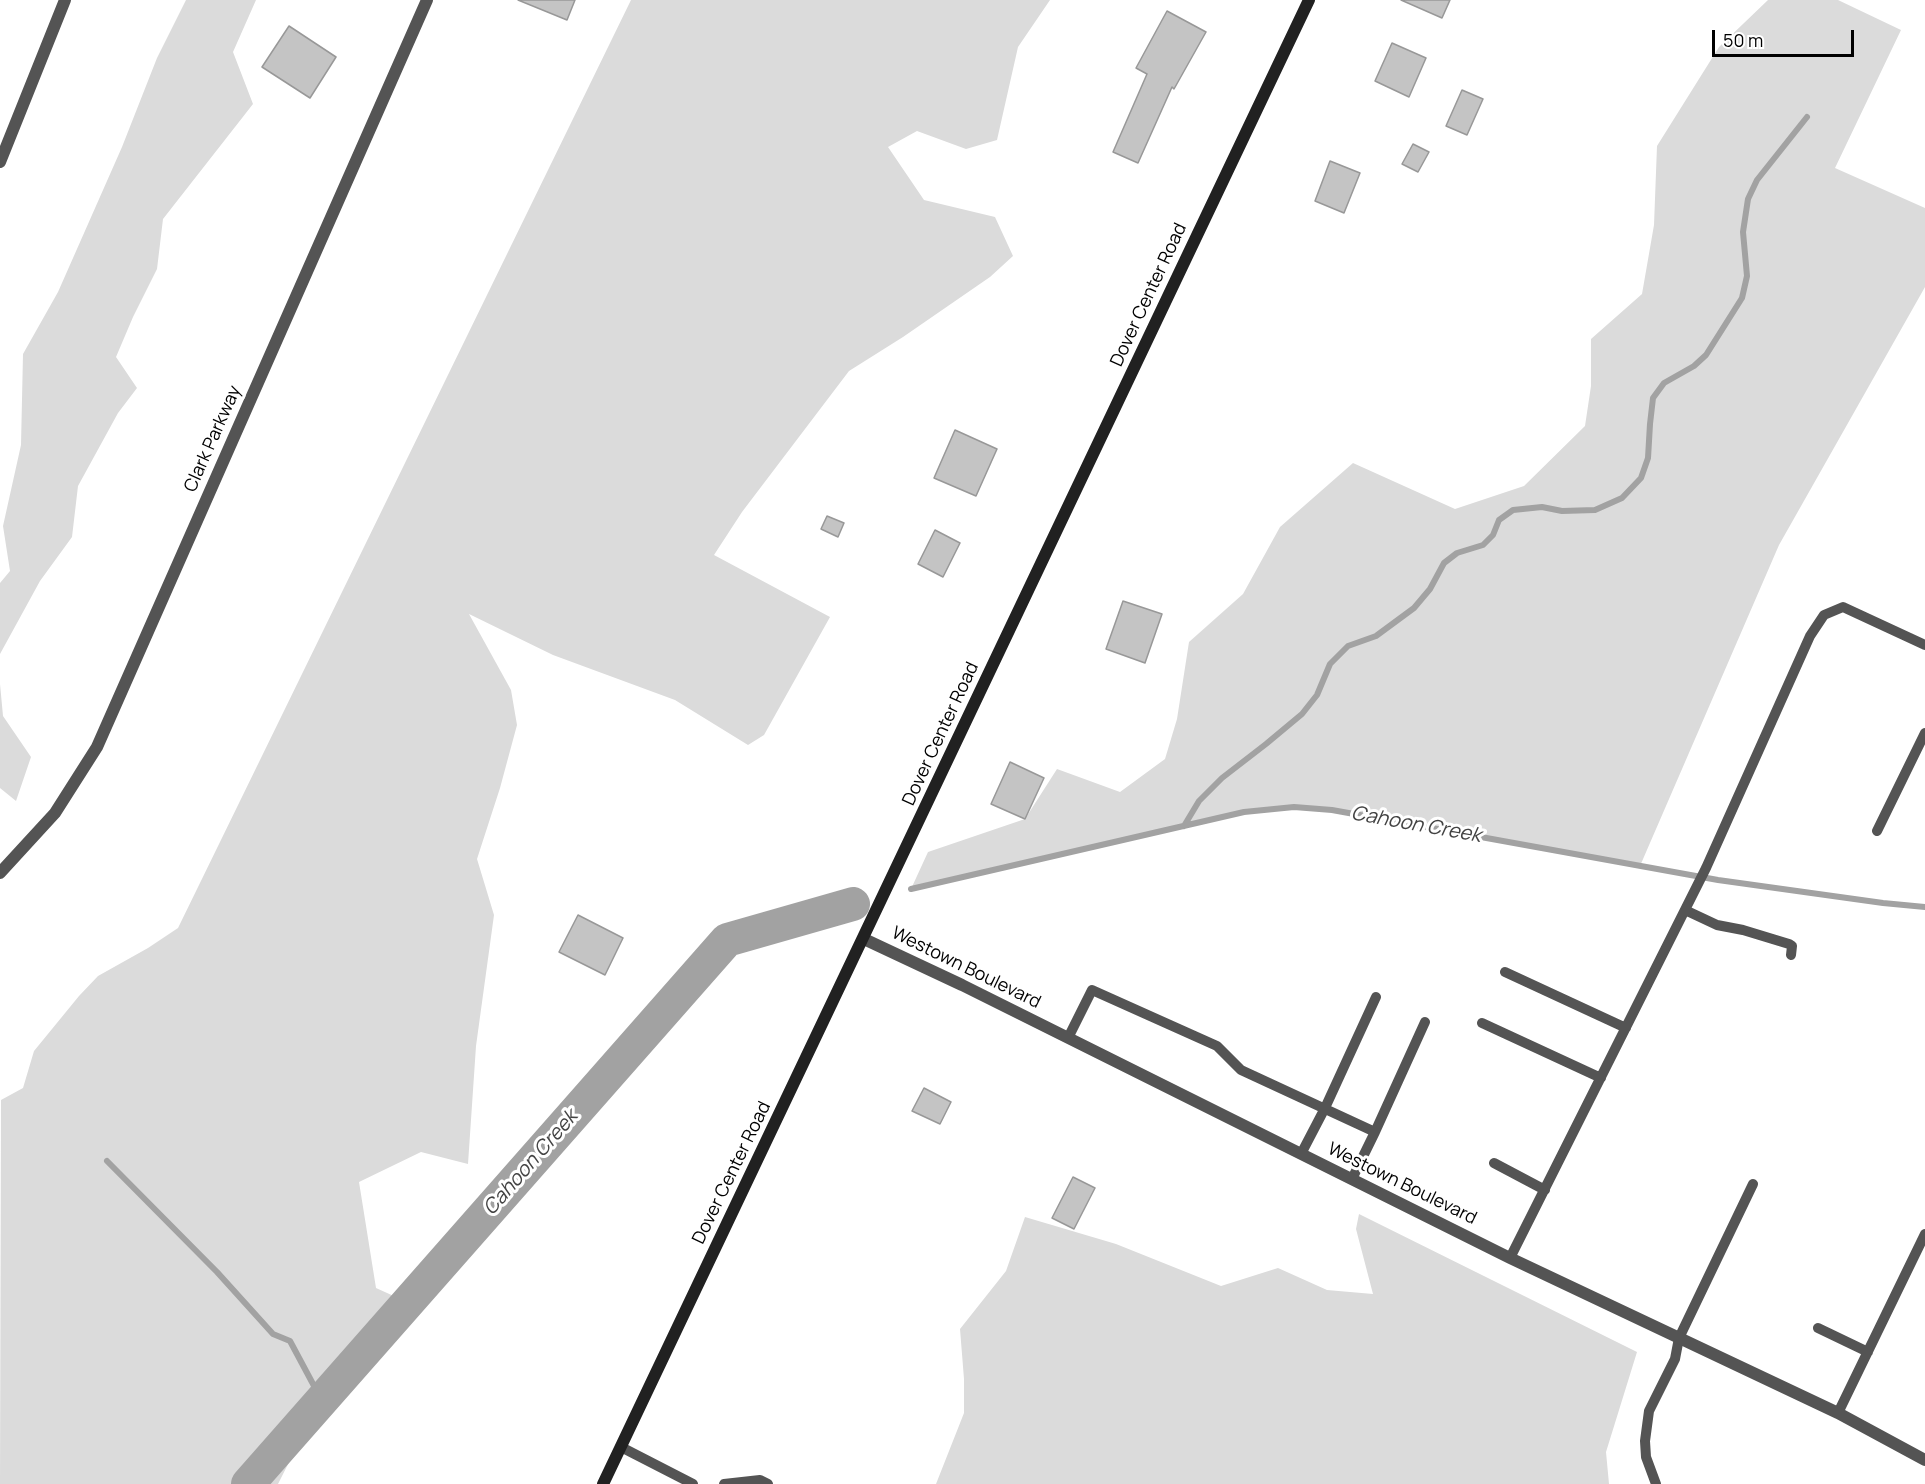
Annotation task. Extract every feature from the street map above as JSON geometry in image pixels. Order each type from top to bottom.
[{"type":"street","points":[[0,162],[65,0]]},
{"type":"street","name":"Clark Parkway","points":[[0,873],[55,813],[97,747],[427,0]]},
{"type":"street","name":"Dover Center Road","points":[[603,1484],[1309,0]]},
{"type":"street","name":"Westown Boulevard","points":[[864,939],[962,985],[1510,1258],[1838,1413],[1925,1460]]},
{"type":"lane","points":[[1510,1258],[1706,868],[1810,636],[1824,615],[1843,607],[1925,645]]},
{"type":"lane","points":[[1877,831],[1925,733]]},
{"type":"lane","points":[[1685,910],[1717,924],[1791,945],[1791,955]]},
{"type":"lane","points":[[1505,972],[1626,1028]]},
{"type":"lane","points":[[1068,1038],[1092,990],[1217,1046],[1241,1070],[1375,1132]]},
{"type":"lane","points":[[1301,1154],[1325,1108],[1376,997]]},
{"type":"lane","points":[[1352,1179],[1425,1022]]},
{"type":"lane","points":[[1482,1023],[1601,1078]]},
{"type":"lane","points":[[1494,1163],[1545,1190]]},
{"type":"lane","points":[[1656,1484],[1647,1457],[1645,1441],[1649,1411],[1675,1359],[1678,1338],[1753,1184]]},
{"type":"lane","points":[[1838,1413],[1925,1234]]},
{"type":"lane","points":[[1818,1328],[1868,1352]]},
{"type":"lane","points":[[621,1447],[693,1484]]},
{"type":"lane","points":[[724,1484],[764,1482]]},
{"type":"shaded area","points":[[186,0],[256,0],[233,52],[253,104],[163,219],[157,269],[116,357],[137,388],[118,413],[78,486],[72,537],[40,581],[0,654],[0,583],[10,571],[3,526],[21,445],[23,354],[58,292],[122,147],[157,58]]},
{"type":"shaded area","points":[[631,0],[1050,0],[1018,47],[997,140],[966,149],[917,131],[888,147],[924,200],[995,217],[1013,256],[990,277],[849,371],[742,512],[714,555],[830,617],[764,735],[748,745],[675,700],[553,655],[469,614],[511,690],[517,725],[477,859],[494,915],[476,1046],[468,1164],[421,1152],[359,1182],[376,1288],[407,1302],[321,1399],[278,1484],[0,1484],[1,1100],[23,1088],[34,1051],[98,976],[178,928]]},
{"type":"shaded area","points":[[1768,0],[1838,0],[1901,30],[1835,168],[1925,208],[1925,287],[1779,545],[1640,866],[1332,810],[1294,807],[1244,812],[911,889],[928,852],[1025,819],[1057,769],[1120,792],[1165,759],[1177,719],[1189,642],[1243,594],[1280,527],[1353,463],[1455,509],[1524,486],[1585,426],[1591,386],[1591,339],[1642,294],[1654,225],[1657,146],[1719,47]]},
{"type":"shaded area","points":[[0,684],[3,716],[31,757],[16,801],[0,788]]},
{"type":"shaded area","points":[[1359,1214],[1637,1352],[1606,1452],[1609,1484],[936,1484],[964,1413],[960,1329],[1006,1271],[1025,1217],[1116,1244],[1221,1286],[1278,1268],[1327,1290],[1373,1294],[1356,1229]]},
{"type":"building","points":[[518,0],[575,0],[567,20]]},
{"type":"building","points":[[1401,0],[1450,0],[1442,18]]},
{"type":"building","points":[[1167,11],[1206,32],[1174,89],[1172,87],[1138,163],[1113,152],[1147,74],[1136,68]]},
{"type":"building","points":[[289,26],[336,57],[310,98],[262,67]]},
{"type":"building","points":[[1392,43],[1426,58],[1409,97],[1375,81]]},
{"type":"building","points":[[1462,90],[1483,99],[1467,135],[1446,126]]},
{"type":"building","points":[[1413,144],[1429,152],[1418,172],[1402,164]]},
{"type":"building","points":[[1330,161],[1360,173],[1344,213],[1315,201]]},
{"type":"building","points":[[955,430],[997,449],[976,496],[934,478]]},
{"type":"building","points":[[827,516],[844,523],[838,537],[821,529]]},
{"type":"building","points":[[935,530],[960,543],[943,577],[918,564]]},
{"type":"building","points":[[1123,601],[1162,614],[1145,663],[1106,649]]},
{"type":"building","points":[[1010,762],[1044,778],[1025,819],[991,804]]},
{"type":"building","points":[[578,915],[623,938],[605,975],[559,952]]},
{"type":"building","points":[[924,1088],[951,1102],[940,1124],[912,1111]]},
{"type":"building","points":[[1073,1177],[1095,1188],[1074,1229],[1052,1218]]},
{"type":"waterway","points":[[1184,826],[1199,801],[1222,778],[1302,714],[1317,695],[1330,664],[1348,646],[1376,636],[1414,608],[1430,589],[1444,563],[1457,553],[1483,545],[1493,535],[1499,520],[1513,510],[1542,507],[1562,511],[1595,510],[1622,498],[1641,478],[1648,458],[1653,398],[1664,383],[1694,366],[1706,355],[1742,298],[1747,276],[1743,232],[1748,199],[1757,180],[1807,117]]},
{"type":"waterway","name":"Cahoon Creek","points":[[911,889],[1244,812],[1294,807],[1332,810],[1718,880],[1925,907]]},
{"type":"waterway","name":"Cahoon Creek","points":[[248,1484],[727,940],[853,904]]},
{"type":"waterway","points":[[107,1161],[217,1272],[273,1334],[290,1341],[321,1399]]}]
